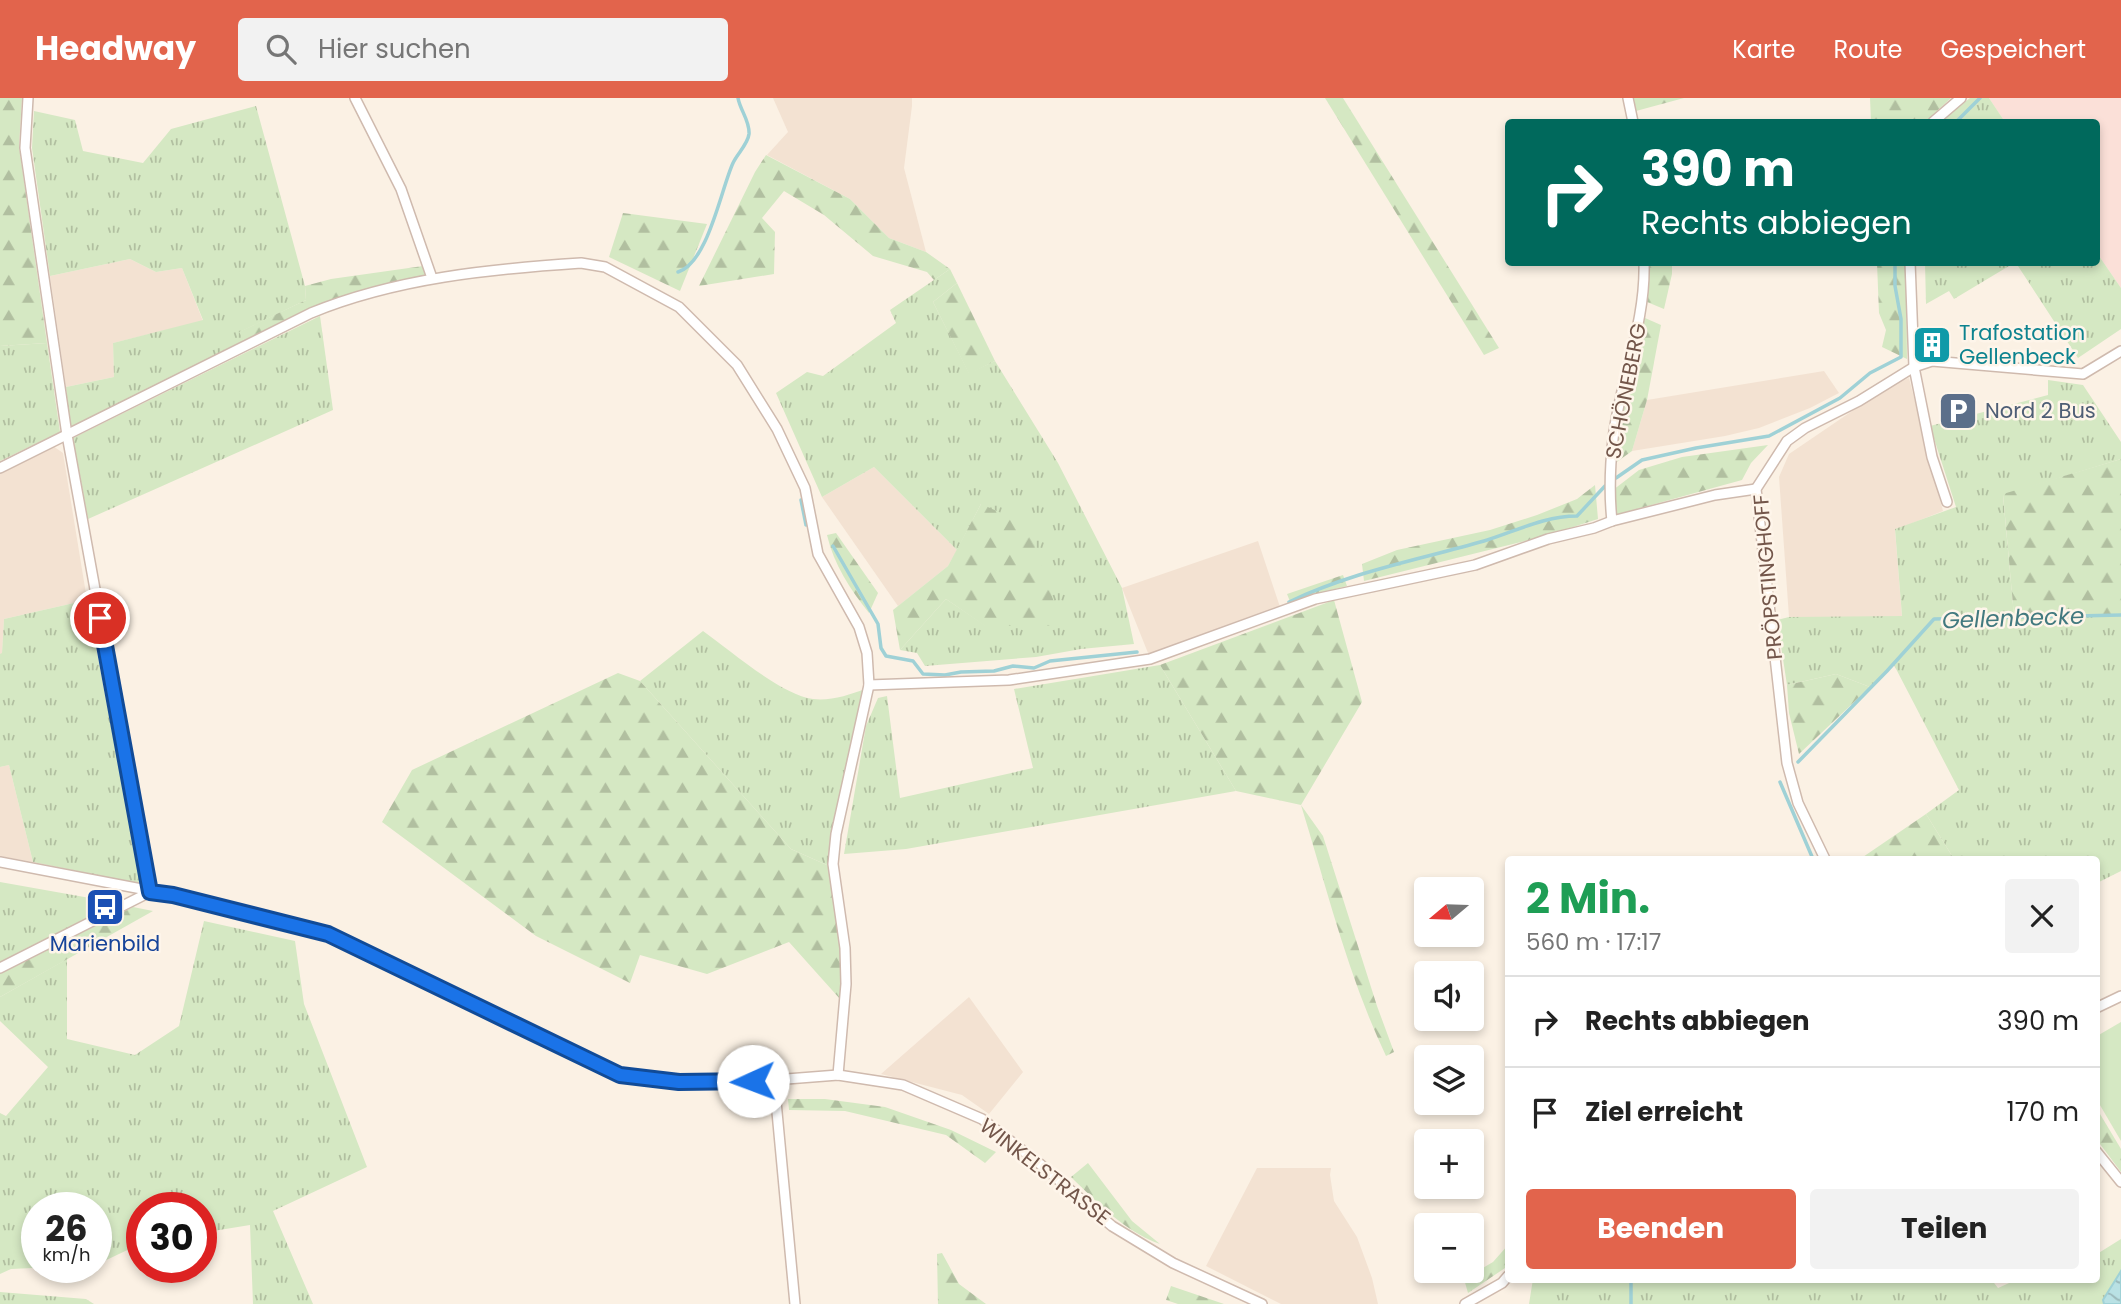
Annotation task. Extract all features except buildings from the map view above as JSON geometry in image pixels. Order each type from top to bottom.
[{"type":"street","points":[[0,968],[150,892],[67,435],[25,148],[29,98]]},
{"type":"street","points":[[355,98],[401,189],[432,278]]},
{"type":"street","points":[[1628,98],[1632,119]]},
{"type":"street","points":[[1936,119],[1961,98]]},
{"type":"street","points":[[0,468],[312,313],[338,302],[432,278],[582,263],[605,267],[680,307],[737,365],[777,429],[805,488],[818,554],[859,627],[867,653],[869,685],[836,834],[833,864],[845,948],[846,984],[838,1074]]},
{"type":"street","name":"SCHÖNEBERG","points":[[1612,520],[1609,496],[1613,437],[1645,291],[1644,266]]},
{"type":"street","points":[[1910,266],[1914,367],[1932,457],[1947,502]]},
{"type":"street","points":[[1914,367],[1932,361],[2083,374],[2121,351]]},
{"type":"street","name":"PRÖPSTINGHOFF","points":[[1824,856],[1798,803],[1787,763],[1756,489],[1787,441],[1805,428],[1859,401],[1914,367]]},
{"type":"street","points":[[869,685],[1009,680],[1150,659],[1315,599],[1475,565],[1612,520],[1715,495],[1756,489]]},
{"type":"street","name":"WINKELSTRASSE","points":[[0,862],[173,895],[328,934],[620,1075],[679,1082],[774,1080],[838,1074],[903,1085],[982,1119],[1040,1164],[1112,1226],[1173,1263],[1262,1304]]},
{"type":"street","points":[[2100,1006],[2121,996]]},
{"type":"street","points":[[774,1080],[794,1304]]},
{"type":"street","points":[[2100,1156],[2121,1182]]},
{"type":"street","points":[[1465,1304],[1505,1280]]},
{"type":"shaded area","points":[[773,98],[912,98],[904,168],[926,252],[889,238],[850,199],[767,155],[788,132]]},
{"type":"shaded area","points":[[1989,98],[2121,98],[2121,288],[2100,257],[2100,119],[2003,119]]},
{"type":"shaded area","points":[[130,259],[156,272],[182,268],[203,321],[113,343],[114,377],[66,387],[50,276]]},
{"type":"shaded area","points":[[1824,371],[1839,393],[1810,408],[1759,428],[1632,451],[1647,400]]},
{"type":"shaded area","points":[[1909,378],[1943,511],[1895,530],[1902,617],[1789,617],[1779,477],[1789,454],[1889,386]]},
{"type":"shaded area","points":[[53,446],[63,453],[87,600],[4,619],[0,654],[0,471]]},
{"type":"shaded area","points":[[874,467],[957,550],[948,566],[898,606],[822,497]]},
{"type":"shaded area","points":[[1258,541],[1283,616],[1152,663],[1122,588]]},
{"type":"shaded area","points":[[9,765],[33,862],[0,856],[0,767]]},
{"type":"shaded area","points":[[969,997],[1023,1072],[989,1114],[962,1095],[881,1074]]},
{"type":"shaded area","points":[[1257,1168],[1331,1168],[1334,1201],[1357,1237],[1378,1304],[1281,1304],[1206,1266]]},
{"type":"green space","points":[[0,98],[22,98],[19,146],[47,343],[0,346]]},
{"type":"green space","points":[[1325,98],[1343,98],[1499,348],[1484,355]]},
{"type":"green space","points":[[1634,98],[1684,98],[1636,111]]},
{"type":"green space","points":[[1870,98],[1951,98],[1928,119],[1871,119]]},
{"type":"green space","points":[[1970,98],[1989,98],[2003,119],[1944,119]]},
{"type":"green space","points":[[256,106],[305,286],[306,300],[240,332],[245,342],[70,427],[66,387],[114,377],[113,343],[203,320],[182,268],[156,272],[130,259],[50,276],[32,148],[34,111],[75,120],[83,151],[143,163],[171,129]]},
{"type":"green space","points":[[766,155],[850,199],[889,238],[926,252],[950,269],[934,280],[927,272],[873,256],[824,215],[784,191],[762,218],[775,232],[774,274],[699,286]]},
{"type":"green space","points":[[623,213],[707,224],[680,291],[609,257]]},
{"type":"green space","points":[[2100,257],[2121,288],[2121,329],[2078,358],[2018,266],[2100,266]]},
{"type":"green space","points":[[423,266],[426,275],[340,297],[245,342],[239,332],[306,300],[305,286],[331,279]]},
{"type":"green space","points":[[1650,266],[1672,266],[1664,309],[1647,302]]},
{"type":"green space","points":[[1877,266],[1906,266],[1907,359],[1882,347],[1886,330],[1879,313]]},
{"type":"green space","points":[[1925,266],[2009,266],[1954,299],[1949,291],[1926,304]]},
{"type":"green space","points":[[950,269],[957,283],[933,302],[969,373],[995,361],[1058,463],[1122,588],[1134,644],[1036,657],[925,666],[917,653],[900,650],[946,599],[986,626],[981,504],[957,550],[874,467],[822,497],[776,393],[807,372],[823,376],[896,323],[890,310]]},
{"type":"green space","points":[[957,283],[995,361],[969,374],[933,302]]},
{"type":"green space","points":[[320,316],[333,410],[88,519],[73,438]]},
{"type":"green space","points":[[1645,318],[1661,325],[1647,400],[1632,451],[1614,464],[1631,370]]},
{"type":"green space","points":[[47,343],[60,432],[0,461],[0,346]]},
{"type":"green space","points":[[2048,380],[2083,385],[2121,442],[2121,459],[2003,495],[2014,616],[2121,616],[2121,871],[2100,882],[2100,856],[1952,856],[1926,814],[1959,790],[1894,665],[1870,687],[1836,674],[1787,685],[1777,620],[1789,617],[1902,616],[1895,529],[1956,507],[1930,426],[2048,395]]},
{"type":"green space","points":[[1768,445],[1751,463],[1742,480],[1615,515],[1613,490],[1639,470],[1682,457]]},
{"type":"green space","points":[[2121,459],[2121,616],[2014,616],[2003,494]]},
{"type":"green space","points":[[1595,485],[1598,519],[1545,536],[1364,581],[1362,564],[1397,550],[1490,530],[1537,515],[1577,499]]},
{"type":"green space","points":[[981,504],[1028,525],[1062,626],[985,626],[946,599],[900,650],[893,610],[948,566]]},
{"type":"green space","points":[[836,533],[878,593],[869,613],[838,567],[827,535]]},
{"type":"green space","points":[[1343,575],[1347,586],[1312,595],[1291,604],[1287,594]]},
{"type":"green space","points":[[87,600],[141,884],[33,862],[9,765],[0,767],[0,654],[4,619]]},
{"type":"green space","points":[[1334,600],[1362,702],[1301,805],[1236,791],[1160,665]]},
{"type":"green space","points":[[703,631],[771,681],[800,696],[826,699],[865,689],[833,831],[829,866],[791,849],[640,681]]},
{"type":"green space","points":[[1160,665],[1236,791],[906,849],[844,854],[866,726],[878,698],[887,696],[900,798],[1033,768],[1014,689]]},
{"type":"green space","points":[[618,673],[640,681],[791,849],[829,866],[843,949],[840,999],[789,942],[707,974],[640,955],[630,983],[536,936],[382,822],[412,770]]},
{"type":"green space","points":[[1836,674],[1870,687],[1799,754],[1789,713],[1787,685]]},
{"type":"green space","points":[[1301,805],[1323,836],[1394,1052],[1386,1056],[1349,964]]},
{"type":"green space","points":[[1926,814],[1952,856],[1864,856]]},
{"type":"green space","points":[[0,882],[118,903],[0,963]]},
{"type":"green space","points":[[133,907],[153,911],[0,997],[0,973]]},
{"type":"green space","points":[[204,921],[295,941],[304,1004],[367,1167],[273,1211],[313,1304],[253,1304],[250,1225],[217,1230],[217,1192],[126,1192],[126,1251],[112,1257],[112,1192],[21,1192],[21,1269],[0,1274],[0,1113],[6,1116],[48,1067],[0,1021],[0,997],[67,959],[67,1039],[135,1055],[179,1026]]},
{"type":"green space","points":[[2121,1022],[2121,1141],[2100,1105],[2100,1034]]},
{"type":"green space","points":[[788,1099],[825,1099],[885,1107],[951,1130],[996,1152],[985,1163],[946,1135],[845,1111],[789,1110]]},
{"type":"green space","points":[[2100,1114],[2121,1149],[2121,1172],[2100,1144]]},
{"type":"green space","points":[[1088,1163],[1132,1221],[1160,1244],[1123,1224],[1071,1177]]},
{"type":"green space","points":[[2121,1239],[2121,1304],[1529,1304],[1532,1283],[1994,1283],[1998,1288],[2009,1283],[2100,1283],[2100,1252]]},
{"type":"green space","points":[[1505,1248],[1505,1268],[1484,1282],[1484,1267]]},
{"type":"green space","points":[[942,1253],[959,1284],[986,1304],[938,1304],[937,1254]]},
{"type":"green space","points":[[1465,1283],[1483,1283],[1468,1293]]},
{"type":"green space","points":[[1171,1286],[1224,1304],[1178,1304],[1166,1300]]},
{"type":"green space","points":[[0,1292],[86,1299],[94,1304],[0,1304]]},
{"type":"water","points":[[2121,1271],[2121,1304],[2104,1304],[2103,1300]]},
{"type":"waterway","points":[[678,272],[698,255],[733,163],[748,138],[748,125],[738,98]]},
{"type":"waterway","points":[[1959,119],[1980,98]]},
{"type":"waterway","points":[[1616,478],[1642,460],[1769,436],[1840,398],[1870,373],[1901,357],[1901,319],[1895,286],[1895,266]]},
{"type":"waterway","points":[[1289,602],[1336,582],[1484,541],[1541,522],[1577,516],[1605,486]]},
{"type":"waterway","points":[[801,500],[806,525]]},
{"type":"waterway","points":[[833,546],[878,624],[881,648],[886,656],[913,661],[923,674],[994,671],[1013,666],[1034,668],[1050,661],[1137,652]]},
{"type":"waterway","name":"Gellenbecke","points":[[1798,762],[1934,619],[2121,615]]},
{"type":"waterway","name":"Gellenbecke","points":[[1780,782],[1812,856]]},
{"type":"waterway","name":"Gellenbecke","points":[[1631,1283],[1631,1304]]},
{"type":"place","name":"Trafostation Gellenbeck","points":[[1932,345]]},
{"type":"place","name":"Nord 2 Bus","points":[[1958,411]]},
{"type":"place","name":"Marienbild","points":[[105,907]]},
{"type":"route","points":[[100,618],[150,892],[173,895],[328,934],[620,1075],[679,1082],[753,1081]]}]
